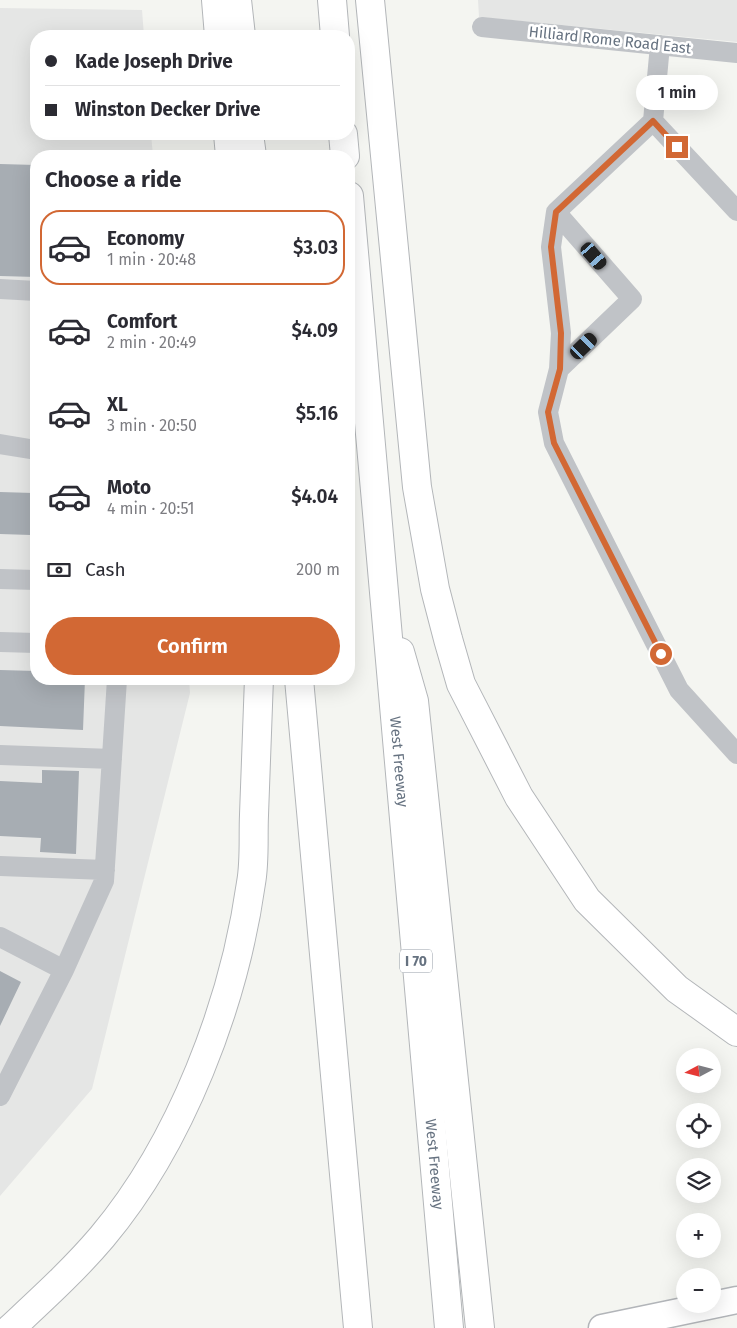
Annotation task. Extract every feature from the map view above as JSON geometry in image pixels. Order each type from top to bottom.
[{"type":"highway","points":[[216,0],[218,30]]},
{"type":"highway","points":[[237,0],[240,30]]},
{"type":"highway","points":[[332,0],[334,30]]},
{"type":"highway","points":[[370,0],[417,487],[435,589],[462,684],[519,797],[587,900],[676,989],[737,1032]]},
{"type":"highway","name":"West Freeway","points":[[355,266],[449,1328]]},
{"type":"highway","points":[[383,595],[414,701],[480,1328]]},
{"type":"highway","points":[[11,1328],[57,1285],[102,1237],[133,1195],[162,1149],[194,1082],[223,1006],[240,944],[252,881],[259,685]]},
{"type":"highway","points":[[299,685],[358,1328]]},
{"type":"highway","points":[[346,1328],[347,1203]]},
{"type":"main road","points":[[602,1328],[737,1300]]},
{"type":"street","name":"Hilliard Rome Road East","points":[[482,27],[737,53]]},
{"type":"street","points":[[660,45],[653,121],[556,212],[551,247],[561,333],[560,369],[548,412],[554,443],[678,690],[737,754]]},
{"type":"street","points":[[653,121],[737,211]]},
{"type":"street","points":[[556,212],[632,299],[560,369]]},
{"type":"street","points":[[0,289],[30,291]]},
{"type":"street","points":[[0,444],[30,449]]},
{"type":"street","points":[[0,579],[30,580]]},
{"type":"street","points":[[0,642],[30,643]]},
{"type":"street","points":[[0,1096],[64,970],[104,881],[116,685]]},
{"type":"street","points":[[0,755],[112,759]]},
{"type":"street","points":[[0,866],[105,870]]},
{"type":"street","points":[[0,937],[64,970]]},
{"type":"shaded area","points":[[478,0],[737,0],[737,42],[479,17]]},
{"type":"shaded area","points":[[0,8],[142,10],[144,30],[30,30],[30,140],[152,140],[152,150],[30,150],[30,685],[189,685],[190,693],[92,1089],[0,1196]]},
{"type":"building","points":[[0,164],[30,165],[30,277],[0,276]]},
{"type":"building","points":[[0,492],[30,493],[30,535],[0,534]]},
{"type":"building","points":[[0,670],[30,671],[30,685],[85,685],[83,730],[0,726]]},
{"type":"building","points":[[42,770],[79,771],[76,854],[40,852],[41,838],[0,836],[0,781],[42,783]]},
{"type":"building","points":[[0,971],[21,982],[0,1026]]},
{"type":"route","points":[[661,654],[554,443],[548,412],[560,369],[561,333],[551,247],[556,212],[653,121],[677,147]]}]
